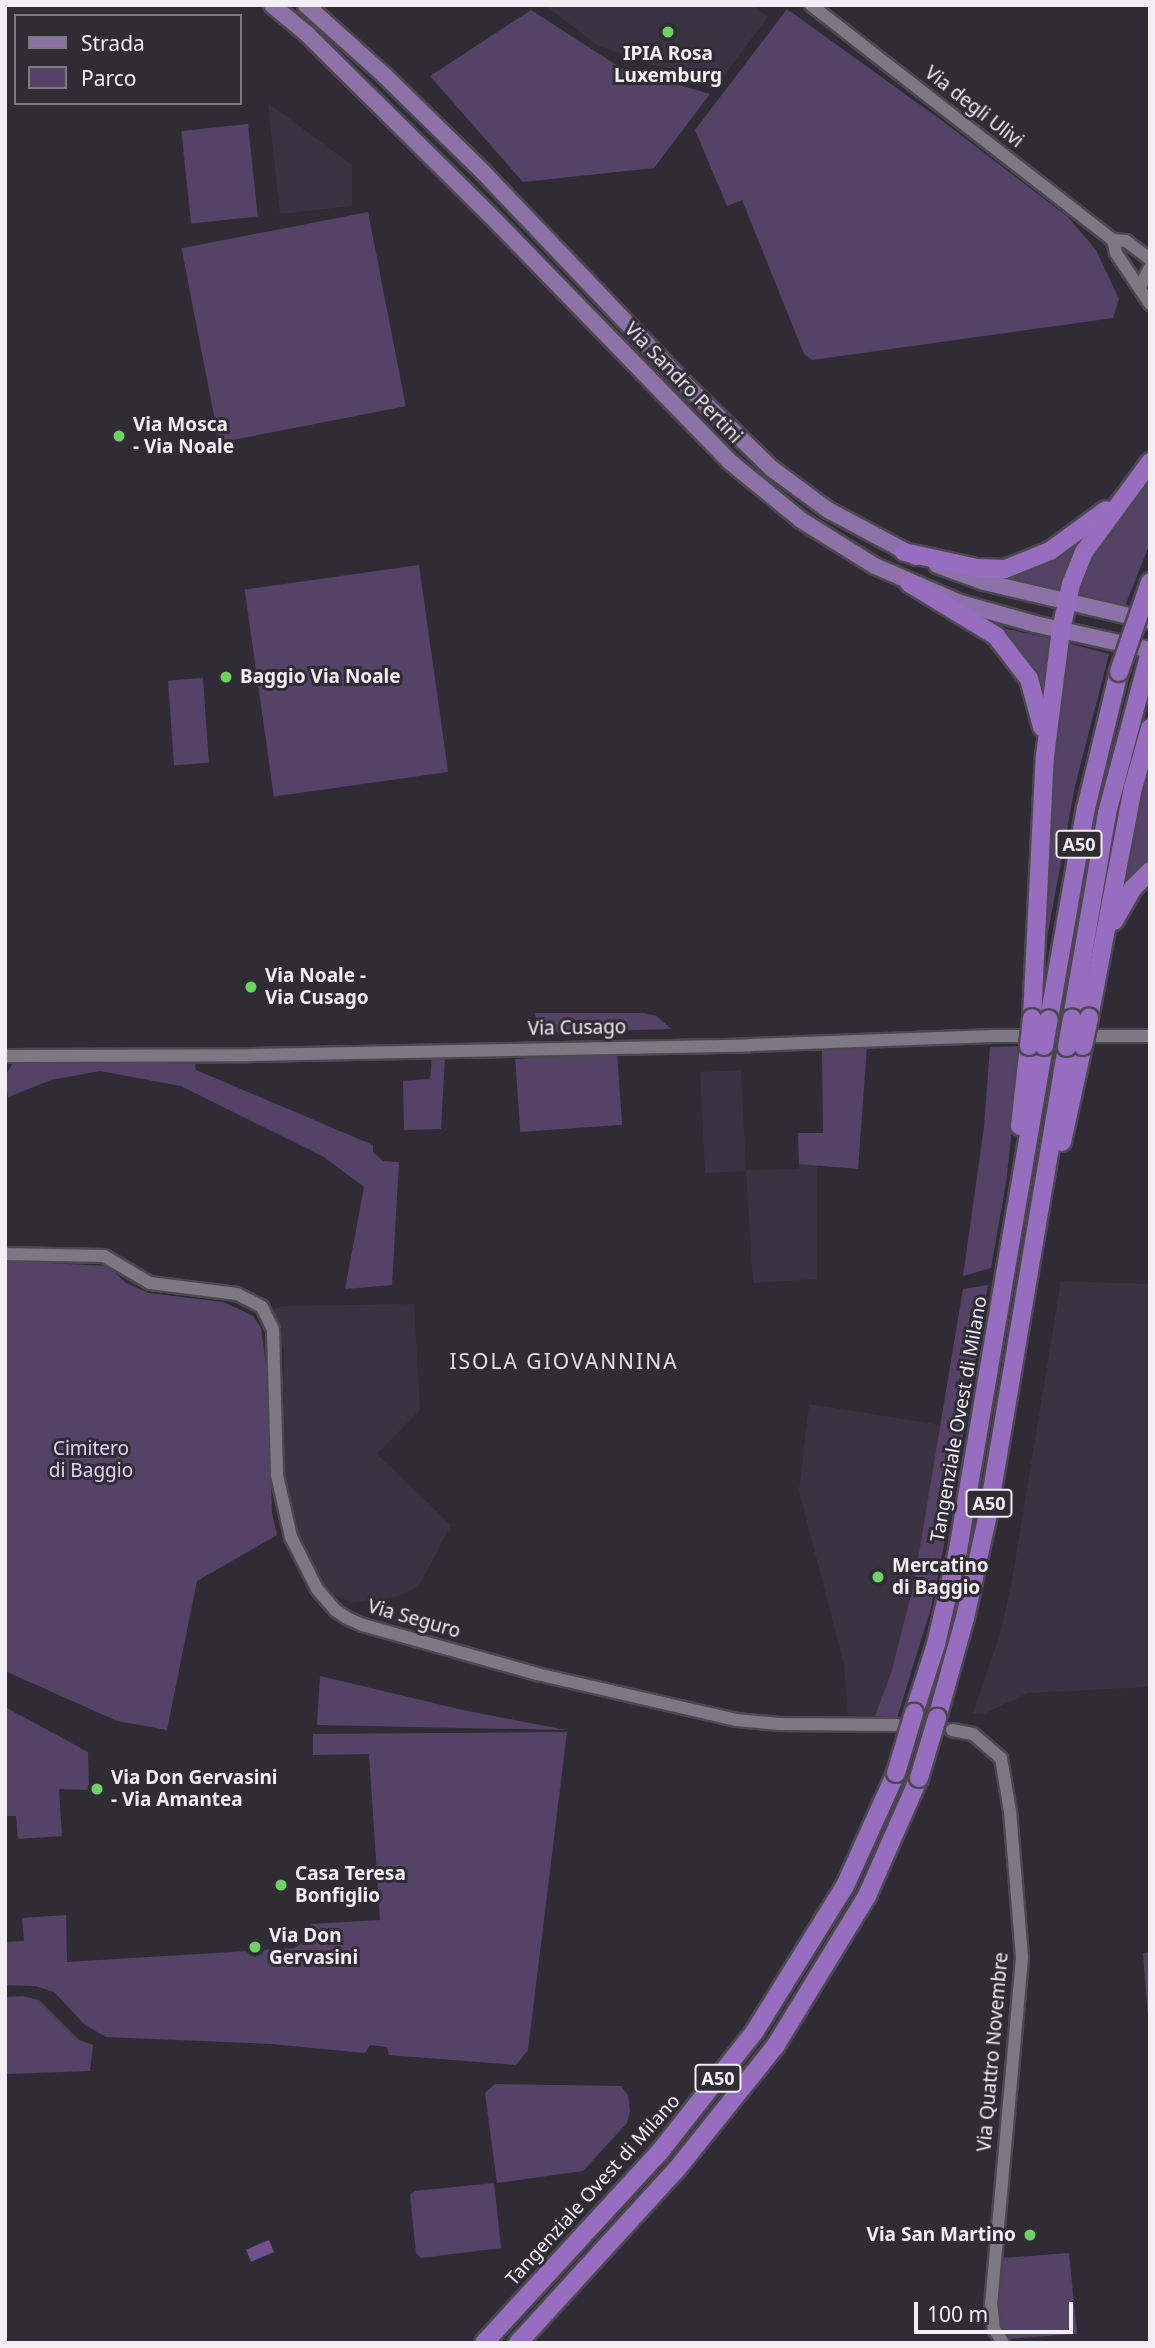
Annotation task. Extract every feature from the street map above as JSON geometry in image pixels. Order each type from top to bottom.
[{"type":"highway","points":[[1041,1018],[1045,756],[1061,630],[1084,552],[1150,462]]},
{"type":"highway","points":[[904,552],[978,568],[1017,566],[1068,540],[1129,488]]},
{"type":"highway","name":"Tangenziale Ovest di Milano","points":[[484,2343],[658,2154],[755,2031],[845,1886],[896,1773],[936,1644],[958,1550],[1020,1195],[1041,1018],[1088,795],[1119,672],[1150,582]]},
{"type":"highway","points":[[909,583],[996,636],[1019,663],[1036,700],[1045,756]]},
{"type":"highway","name":"A50","points":[[518,2343],[676,2170],[776,2045],[867,1896],[919,1778],[977,1567],[1026,1277],[1080,1018],[1107,813],[1150,651]]},
{"type":"highway","points":[[1105,944],[1133,788],[1150,728]]},
{"type":"highway","points":[[1080,1018],[1105,944],[1123,903],[1150,871]]},
{"type":"main road","name":"Via Sandro Pertini","points":[[272,5],[368,93],[754,484],[826,538],[909,583],[960,603],[1150,651]]},
{"type":"main road","name":"Via Sandro Pertini","points":[[306,5],[384,75],[483,172],[742,441],[771,468],[828,510],[904,552],[984,582],[1150,621]]},
{"type":"street","name":"Via degli Ulivi","points":[[811,5],[1113,240],[1126,241],[1150,259]]},
{"type":"street","name":"Via degli Ulivi","points":[[1113,240],[1116,253],[1150,304]]},
{"type":"street","points":[[1140,287],[1150,267]]},
{"type":"street","name":"Via Cusago","points":[[5,1056],[251,1055],[750,1045],[993,1036],[1150,1036]]},
{"type":"street","name":"Via Seguro","points":[[5,1254],[104,1256],[150,1283],[237,1294],[262,1307],[274,1330],[277,1475],[288,1524],[317,1589],[335,1610],[347,1618],[363,1625],[537,1674],[736,1720],[780,1724],[897,1725]]},
{"type":"street","name":"Via Quattro Novembre","points":[[952,1730],[973,1734],[1000,1758],[1004,1770],[1023,1958],[991,2302],[995,2329],[1003,2343]]},
{"type":"shaded area","name":"IPIA Rosa Luxemburg","points":[[545,5],[752,5],[768,17],[716,86],[598,46]]},
{"type":"shaded area","points":[[268,103],[352,165],[352,206],[280,214]]},
{"type":"shaded area","points":[[741,1070],[746,1170],[798,1169],[799,1164],[817,1164],[817,1279],[753,1283],[746,1171],[705,1173],[700,1072]]},
{"type":"shaded area","points":[[1061,1281],[1149,1284],[1150,1687],[1028,1693],[983,1714],[973,1713],[1001,1631],[1012,1580]]},
{"type":"shaded area","points":[[414,1304],[420,1410],[377,1454],[451,1525],[419,1586],[396,1597],[351,1603],[333,1594],[318,1576],[299,1536],[286,1491],[282,1462],[284,1350],[271,1311],[282,1306]]},
{"type":"shaded area","points":[[809,1404],[941,1425],[914,1583],[891,1673],[875,1716],[848,1715],[844,1665],[799,1491]]},
{"type":"shaded area","points":[[269,2240],[274,2252],[251,2262],[246,2250]]},
{"type":"green space","points":[[787,9],[941,120],[1068,217],[1096,250],[1119,299],[1113,318],[812,360],[804,354],[742,200],[727,206],[695,130]]},
{"type":"green space","points":[[531,10],[621,68],[710,94],[654,168],[523,182],[430,76]]},
{"type":"green space","points":[[248,124],[258,216],[191,223],[181,131]]},
{"type":"green space","points":[[368,212],[406,406],[219,443],[181,248]]},
{"type":"green space","points":[[1150,477],[1150,543],[1125,606],[1075,594],[1086,563]]},
{"type":"green space","points":[[1085,535],[1073,555],[1062,590],[1003,576]]},
{"type":"green space","points":[[419,565],[448,772],[274,796],[245,589]]},
{"type":"green space","points":[[988,625],[1054,639],[1044,697],[1037,682]]},
{"type":"green space","points":[[1064,642],[1109,654],[1075,786],[1046,943],[1041,941],[1052,748]]},
{"type":"green space","points":[[203,678],[209,763],[174,765],[168,680]]},
{"type":"green space","points":[[1146,761],[1150,771],[1150,862],[1132,880],[1125,882],[1122,880]]},
{"type":"green space","points":[[535,1013],[644,1013],[657,1016],[671,1029],[538,1033]]},
{"type":"green space","points":[[867,1046],[858,1169],[799,1164],[798,1133],[823,1133],[822,1049]]},
{"type":"green space","points":[[1021,1046],[1006,1183],[991,1268],[963,1276],[984,1127],[990,1047]]},
{"type":"green space","points":[[617,1052],[622,1125],[520,1132],[515,1059]]},
{"type":"green space","points":[[445,1056],[441,1129],[404,1130],[403,1081],[430,1079],[432,1057]]},
{"type":"green space","points":[[13,1063],[195,1064],[196,1070],[373,1145],[373,1152],[383,1161],[399,1162],[392,1285],[345,1289],[364,1187],[324,1157],[181,1086],[100,1071],[51,1080],[8,1097],[5,1076]]},
{"type":"green space","name":"Cimitero di Baggio","points":[[5,1261],[108,1266],[126,1283],[149,1293],[223,1302],[253,1316],[261,1328],[267,1372],[272,1513],[277,1535],[197,1581],[167,1730],[117,1721],[5,1671]]},
{"type":"green space","points":[[988,1285],[949,1520],[931,1608],[897,1718],[875,1716],[891,1673],[914,1583],[963,1289]]},
{"type":"green space","points":[[320,1676],[463,1710],[566,1730],[317,1725]]},
{"type":"green space","points":[[5,1707],[88,1752],[89,1790],[59,1789],[62,1836],[18,1839],[16,1816],[5,1816]]},
{"type":"green space","points":[[567,1732],[528,2050],[516,2065],[389,2055],[387,2047],[370,2045],[365,2053],[271,2044],[106,2037],[85,2025],[54,1992],[35,1986],[5,1985],[5,1942],[24,1941],[22,1918],[66,1915],[67,1962],[295,1948],[309,1936],[311,1924],[380,1920],[369,1754],[313,1755],[313,1734]]},
{"type":"green space","points":[[1150,1952],[1150,2042],[1143,1953]]},
{"type":"green space","points":[[23,1996],[39,2000],[79,2040],[93,2045],[90,2071],[5,2074],[5,1997]]},
{"type":"green space","points":[[495,2084],[621,2086],[628,2095],[630,2111],[627,2123],[583,2171],[497,2183],[485,2093]]},
{"type":"green space","points":[[494,2183],[501,2248],[421,2258],[416,2253],[410,2195],[415,2191]]},
{"type":"green space","points":[[1069,2253],[1077,2334],[1007,2339],[998,2322],[997,2309],[1002,2258]]},
{"type":"tunnel","points":[[904,1725],[952,1730]]},
{"type":"place","name":"IPIA Rosa Luxemburg","points":[[668,32]]},
{"type":"place","name":"Via Mosca - Via Noale","points":[[119,436]]},
{"type":"place","name":"Baggio Via Noale","points":[[226,677]]},
{"type":"place","name":"Via Noale - Via Cusago","points":[[251,987]]},
{"type":"place","name":"Mercatino di Baggio","points":[[878,1577]]},
{"type":"place","name":"Via Don Gervasini - Via Amantea","points":[[97,1789]]},
{"type":"place","name":"Casa Teresa Bonfiglio","points":[[281,1885]]},
{"type":"place","name":"Via Don Gervasini","points":[[255,1947]]},
{"type":"place","name":"Via San Martino","points":[[1030,2235]]},
{"type":"district","name":"ISOLA GIOVANNINA","points":[[564,1361]]}]
